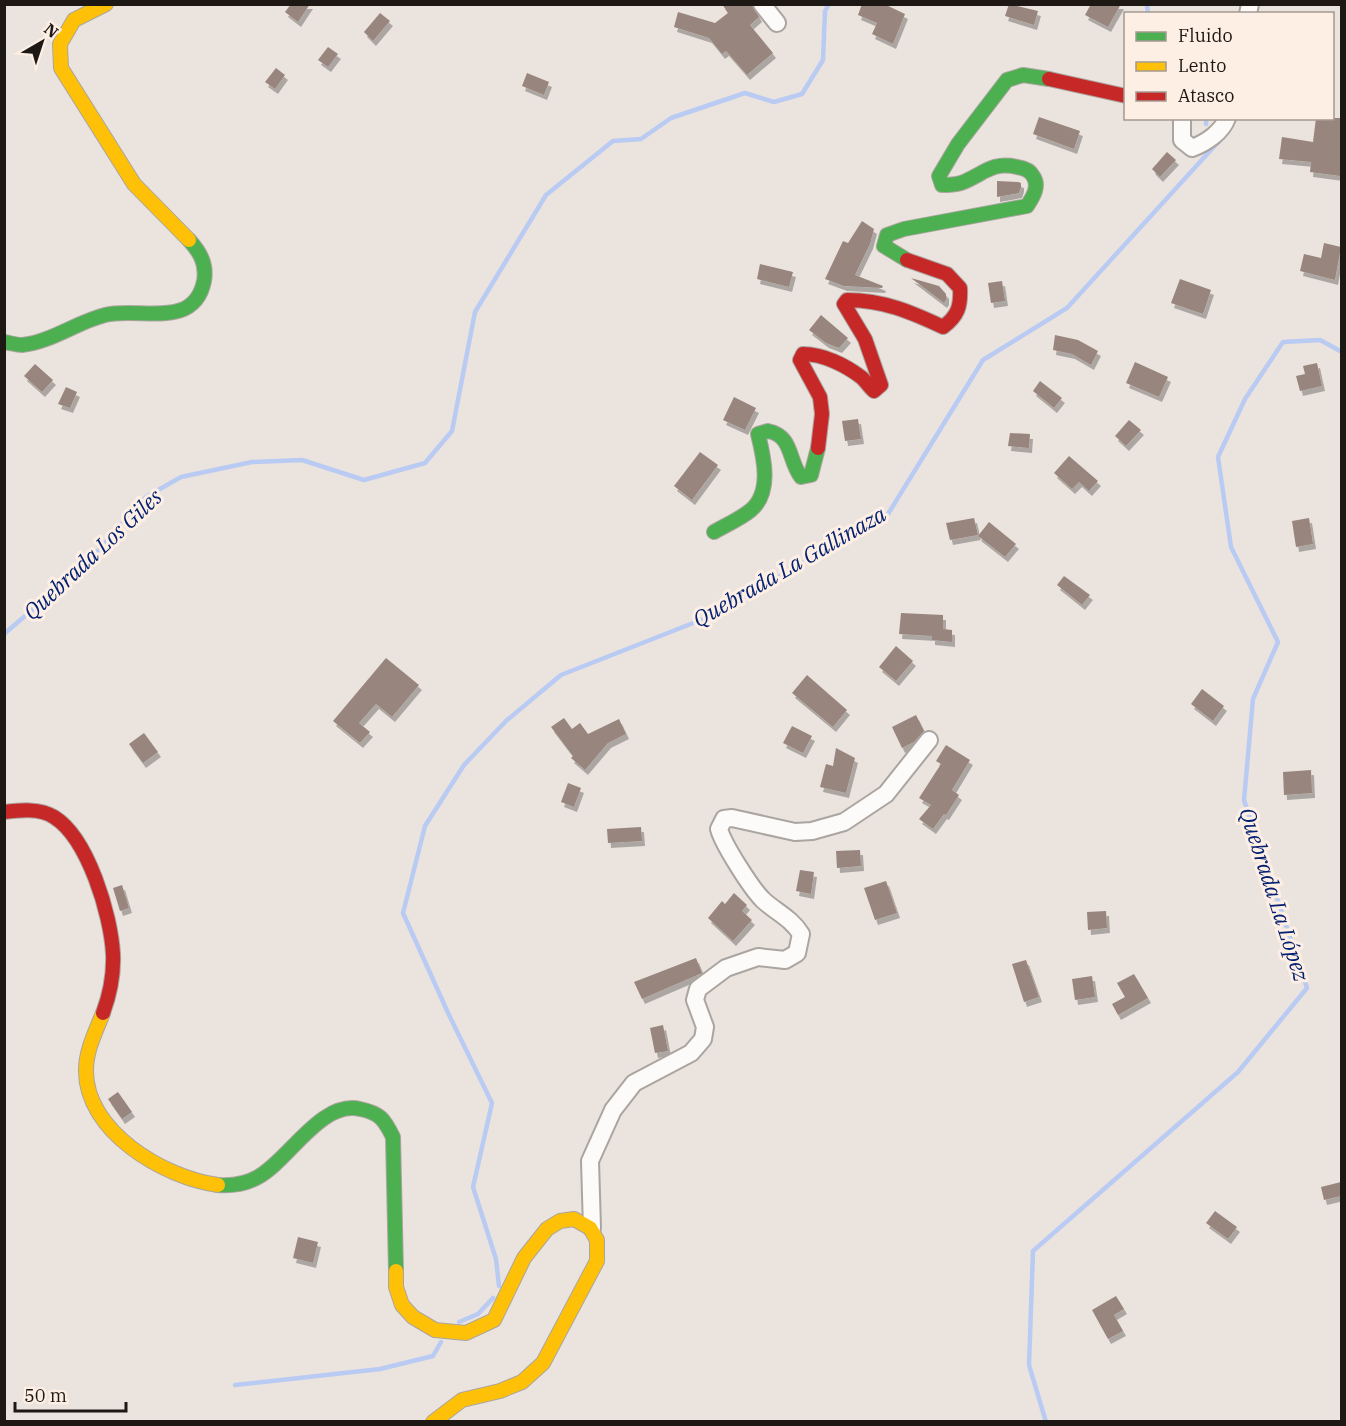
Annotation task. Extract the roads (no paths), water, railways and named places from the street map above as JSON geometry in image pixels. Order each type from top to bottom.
[{"type":"main road","points":[[4,342],[21,345],[41,340],[107,314],[161,314],[185,309],[197,298],[202,289],[205,273],[201,255],[134,184],[61,68],[60,44],[74,20],[106,4]]},
{"type":"main road","points":[[714,532],[755,506],[764,486],[765,460],[758,434],[762,430],[771,430],[784,439],[796,471],[801,477],[811,475],[814,469],[821,423],[820,398],[800,360],[803,354],[813,353],[843,366],[874,391],[881,385],[865,339],[846,310],[844,304],[847,300],[874,300],[894,304],[944,327],[955,320],[961,307],[960,288],[947,274],[903,259],[884,246],[884,241],[887,235],[904,229],[1027,206],[1035,194],[1036,184],[1033,175],[1027,169],[1012,164],[995,164],[954,187],[942,185],[939,179],[939,174],[950,155],[1007,80],[1023,75],[1041,77],[1124,96]]},
{"type":"main road","points":[[4,812],[35,810],[54,816],[68,827],[86,856],[109,924],[113,954],[111,993],[87,1055],[85,1072],[87,1089],[98,1109],[119,1135],[141,1156],[157,1166],[195,1181],[227,1186],[246,1183],[275,1166],[316,1124],[333,1112],[345,1107],[362,1107],[381,1116],[393,1137],[396,1287],[402,1305],[413,1317],[435,1330],[466,1332],[494,1320],[523,1259],[543,1232],[559,1222],[573,1218],[591,1228],[599,1244],[597,1261],[543,1363],[522,1382],[500,1391],[462,1400],[433,1422]]},
{"type":"street","points":[[762,4],[777,23]]},
{"type":"street","points":[[1182,120],[1182,140],[1192,148],[1212,138],[1226,120]]},
{"type":"street","points":[[591,1228],[590,1161],[613,1110],[634,1083],[691,1053],[703,1039],[705,1027],[695,1000],[698,989],[726,968],[758,957],[785,960],[797,953],[801,934],[794,923],[762,899],[722,840],[719,828],[724,819],[732,818],[795,832],[812,831],[844,822],[886,794],[929,740]]},
{"type":"waterway","name":"Quebrada Los Giles","points":[[4,634],[87,563],[146,497],[181,477],[252,462],[302,460],[364,480],[425,463],[452,431],[475,312],[546,195],[613,141],[641,139],[671,118],[745,93],[774,102],[802,94],[823,60],[825,11],[829,4]]},
{"type":"waterway","name":"Quebrada La Gallinaza","points":[[1147,4],[1148,12]]},
{"type":"waterway","name":"Quebrada La Gallinaza","points":[[499,1286],[496,1259],[473,1187],[492,1103],[403,913],[425,826],[464,765],[506,721],[561,675],[711,616],[888,514],[983,360],[1067,308],[1220,140]]},
{"type":"waterway","name":"Quebrada La López","points":[[1046,1422],[1029,1365],[1033,1251],[1238,1072],[1307,988],[1244,800],[1253,699],[1278,642],[1231,547],[1218,457],[1245,399],[1283,342],[1320,340],[1342,352]]},
{"type":"waterway","name":"Quebrada La Gallinaza","points":[[459,1322],[478,1314],[493,1298]]},
{"type":"waterway","name":"Quebrada La Gallinaza","points":[[235,1385],[380,1369],[433,1356],[441,1342]]}]
